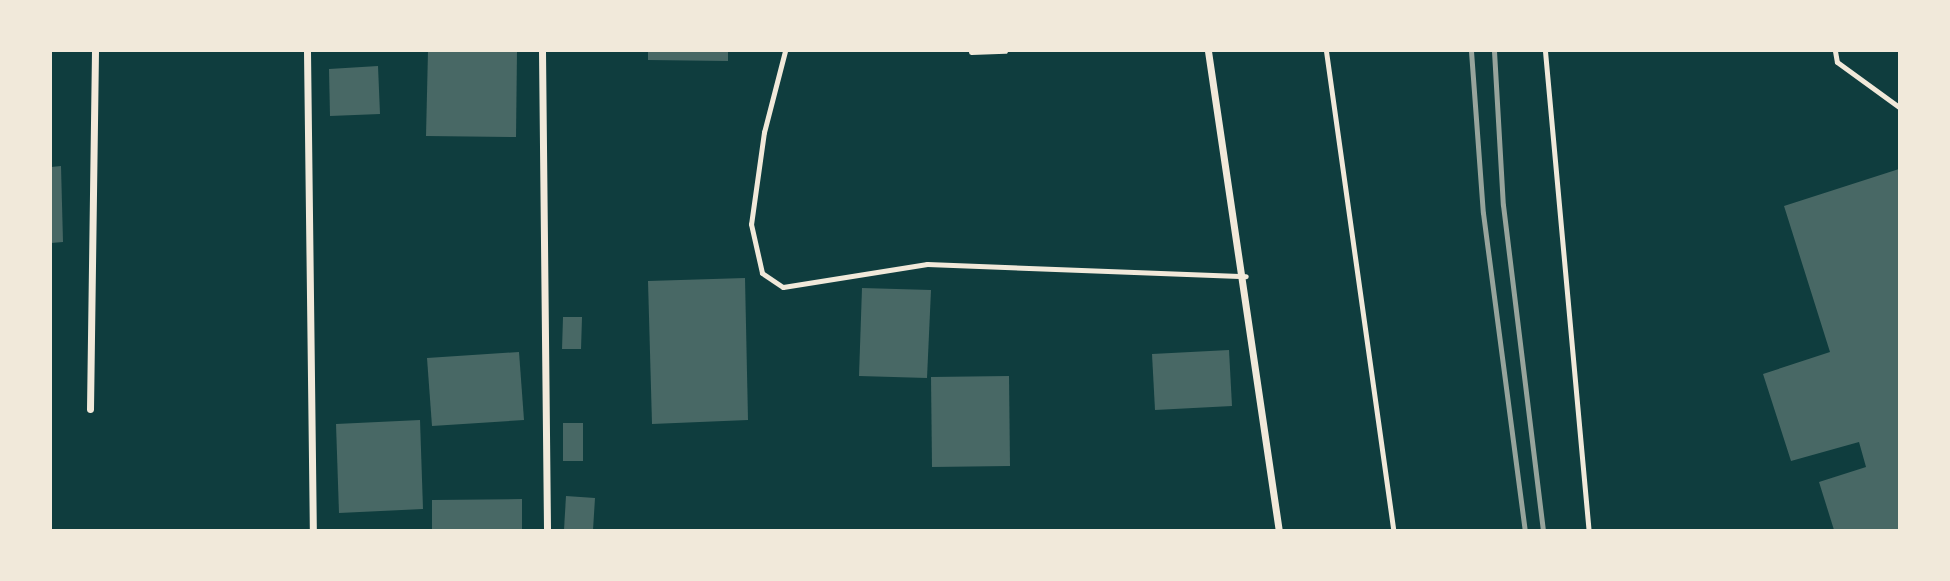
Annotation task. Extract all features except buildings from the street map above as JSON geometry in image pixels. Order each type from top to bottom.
[{"type":"street","points":[[90,409],[95,51]]},
{"type":"street","points":[[307,51],[313,530]]},
{"type":"street","points":[[542,51],[547,530]]},
{"type":"street","points":[[1208,51],[1245,276],[1279,530]]},
{"type":"lane","points":[[785,51],[764,132],[751,224],[761,273],[783,287],[927,264],[1245,276]]},
{"type":"lane","points":[[971,52],[1005,51]]},
{"type":"lane","points":[[1326,51],[1394,530]]},
{"type":"lane","points":[[1545,51],[1589,530]]},
{"type":"lane","points":[[1835,51],[1837,62],[1899,107]]},
{"type":"railway","points":[[1471,51],[1483,213],[1525,530]]},
{"type":"railway","points":[[1494,51],[1503,205],[1543,530]]}]
